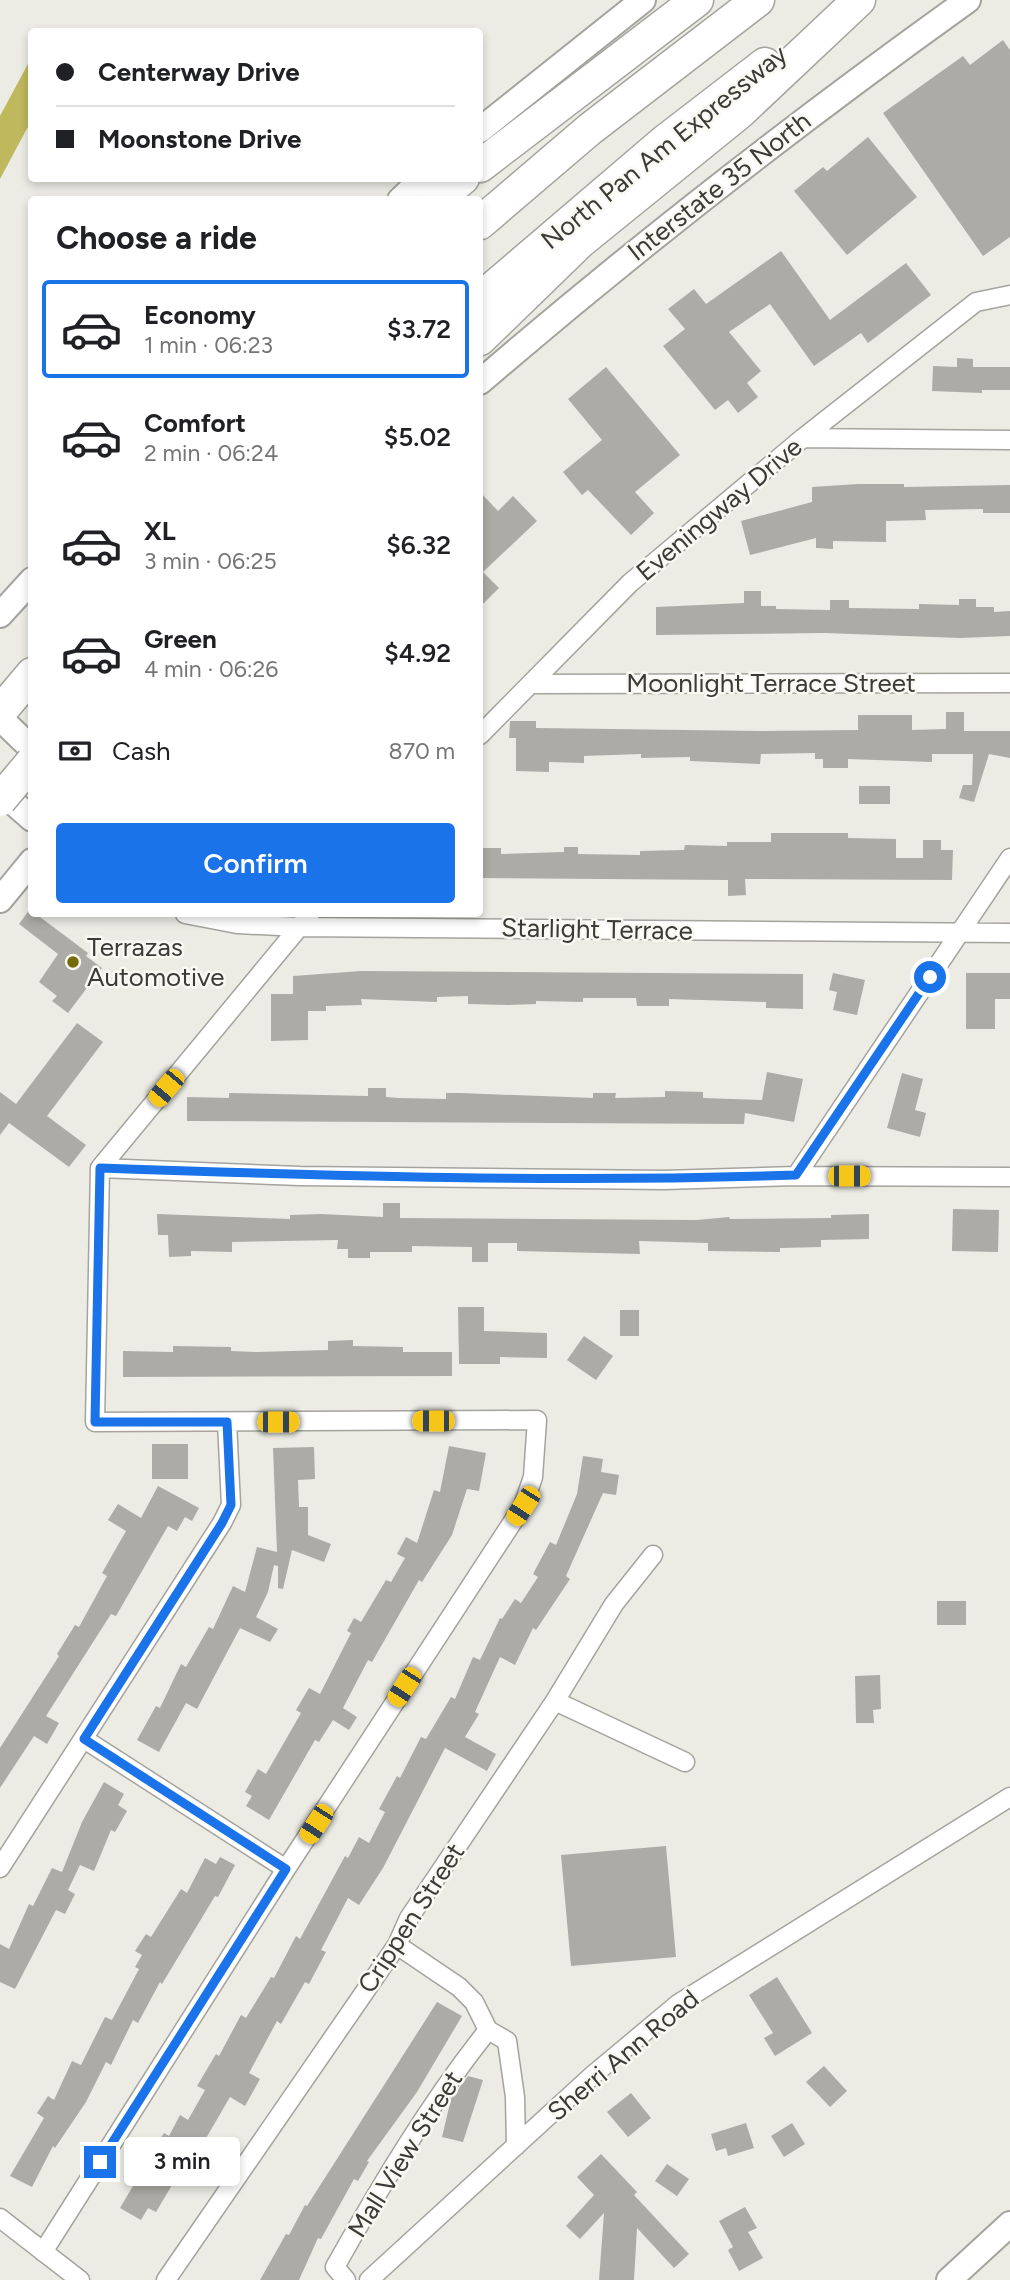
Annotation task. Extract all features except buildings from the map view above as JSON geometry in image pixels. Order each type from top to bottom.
[{"type":"highway","points":[[483,164],[697,0]]},
{"type":"highway","points":[[483,220],[590,129],[758,0]]},
{"type":"highway","name":"North Pan Am Expressway","points":[[483,296],[665,141],[853,0]]},
{"type":"highway","points":[[483,336],[580,242],[739,113],[859,0]]},
{"type":"highway","points":[[442,196],[458,182]]},
{"type":"highway","points":[[0,712],[28,679]]},
{"type":"highway","points":[[0,800],[28,767]]},
{"type":"main road","points":[[483,128],[643,0]]},
{"type":"main road","name":"Interstate 35 North","points":[[483,379],[662,229],[748,161],[968,0]]},
{"type":"main road","points":[[404,196],[419,182]]},
{"type":"main road","points":[[0,615],[28,584]]},
{"type":"main road","points":[[0,718],[28,745]]},
{"type":"main road","points":[[0,791],[28,816]]},
{"type":"main road","points":[[0,900],[28,866]]},
{"type":"main road","points":[[949,2280],[1010,2224]]},
{"type":"street","name":"Eveningway Drive","points":[[483,732],[630,583],[803,438],[976,302],[1010,295]]},
{"type":"street","points":[[803,438],[1010,440]]},
{"type":"street","name":"Moonlight Terrace Street","points":[[531,684],[1010,683]]},
{"type":"street","points":[[796,1175],[1010,858]]},
{"type":"street","name":"Starlight Terrace","points":[[201,917],[237,924],[304,920],[1010,933]]},
{"type":"street","points":[[43,2252],[286,1869],[523,1506],[533,1478],[537,1420],[95,1422],[100,1168],[304,920]]},
{"type":"street","points":[[100,1168],[300,1175],[650,1180],[796,1175],[1010,1177]]},
{"type":"street","points":[[0,1868],[222,1523],[231,1505],[227,1422]]},
{"type":"street","name":"Crippen Street","points":[[166,2280],[397,1945],[409,1918],[555,1701],[614,1604],[653,1555]]},
{"type":"street","points":[[555,1701],[685,1762]]},
{"type":"street","points":[[84,1739],[286,1869]]},
{"type":"street","name":"Sherri Ann Road","points":[[369,2280],[678,2004],[1010,1797]]},
{"type":"street","points":[[397,1945],[459,1987],[474,2001],[488,2030],[507,2041],[515,2097],[516,2146]]},
{"type":"street","name":"Mall View Street","points":[[346,2280],[335,2267],[361,2221],[449,2079],[488,2030]]},
{"type":"street","points":[[0,2218],[80,2280]]},
{"type":"shaded area","points":[[28,64],[28,127],[0,179],[0,116]]},
{"type":"place","name":"Terrazas Automotive","points":[[73,962]]},
{"type":"route","points":[[100,2162],[286,1869],[84,1739],[231,1505],[227,1422],[95,1422],[100,1168],[300,1175],[664,1180],[796,1175],[930,977]]}]
